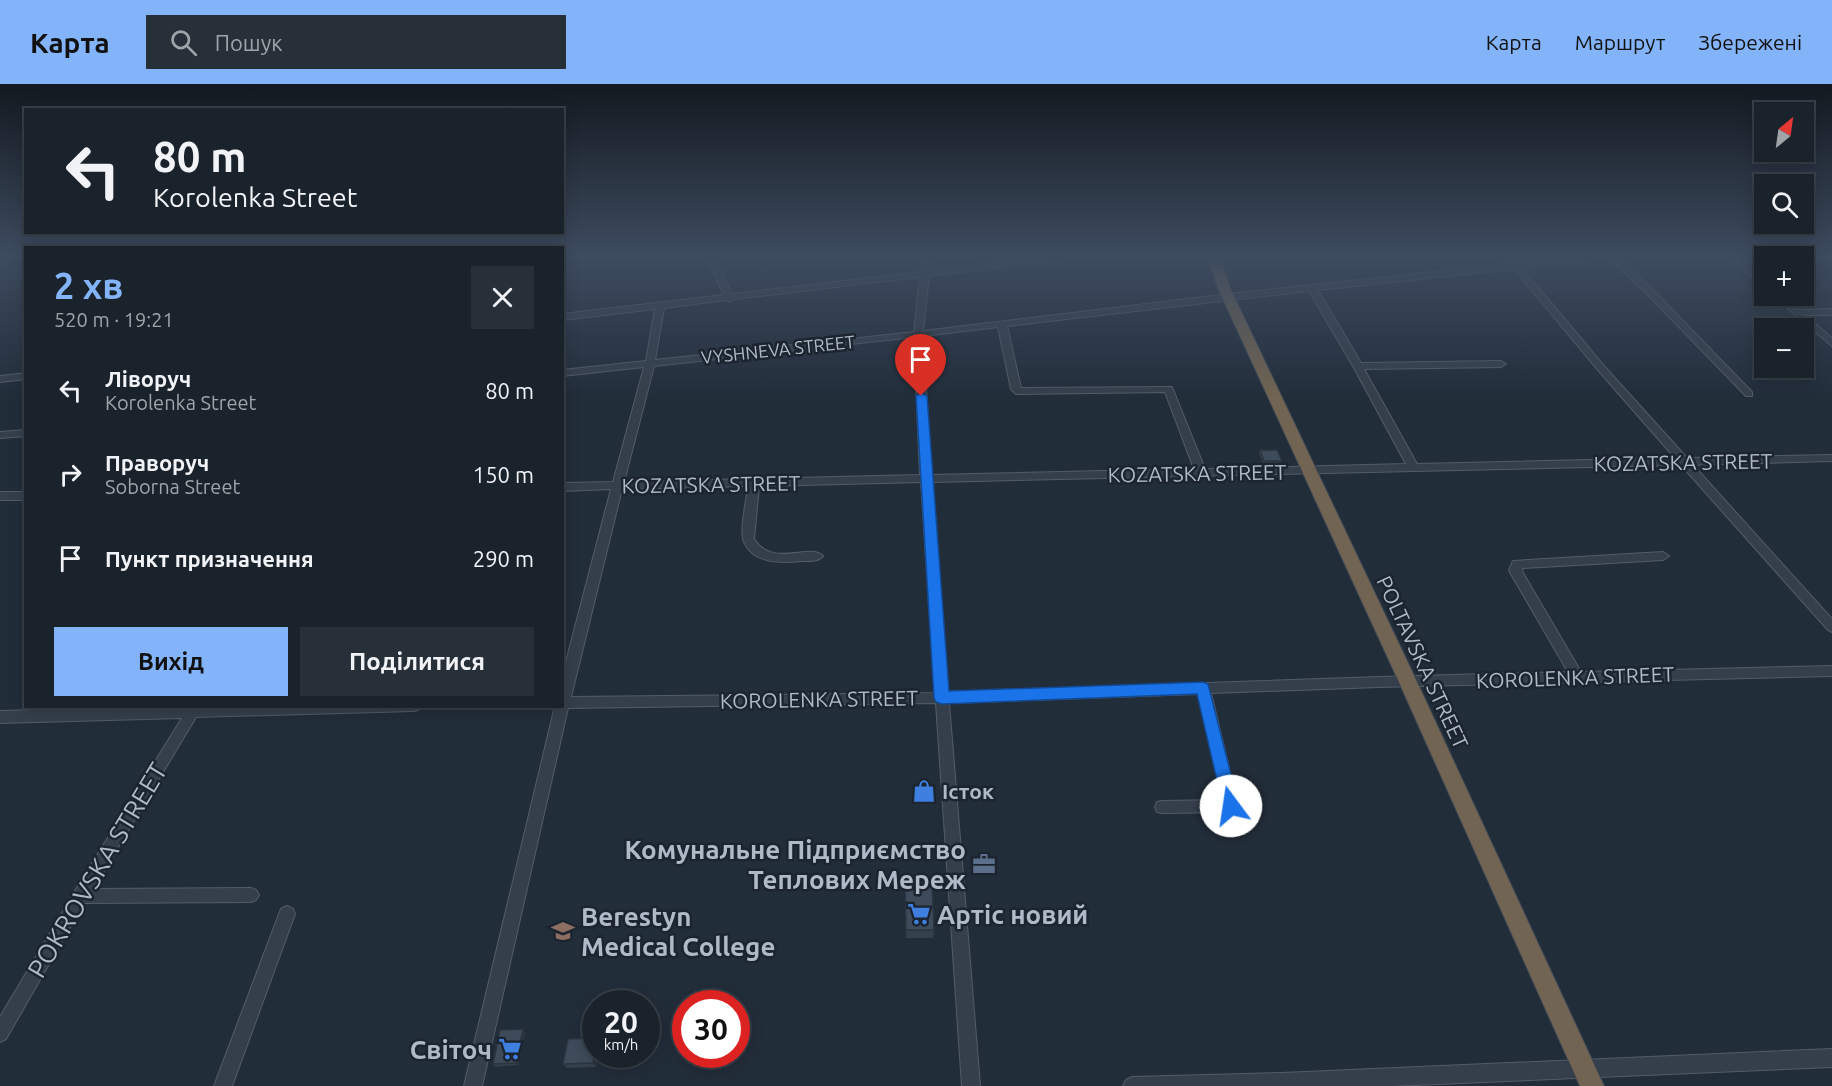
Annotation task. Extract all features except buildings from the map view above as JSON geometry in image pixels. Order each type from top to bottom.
[{"type":"highway","name":"POLTAVSKA STREET","points":[[1231,304],[1408,682],[1592,1086]]},
{"type":"street","points":[[564,317],[682,304]]},
{"type":"street","points":[[922,304],[918,334],[926,479],[971,1086]]},
{"type":"street","name":"VYSHNEVA STREET","points":[[564,373],[1171,304]]},
{"type":"street","points":[[1321,304],[1413,467]]},
{"type":"street","points":[[1548,304],[1601,368],[1832,627]]},
{"type":"street","points":[[1661,304],[1749,394]]},
{"type":"street","points":[[564,701],[650,363],[660,306]]},
{"type":"street","points":[[1789,306],[1832,343]]},
{"type":"street","points":[[1797,313],[1832,312]]},
{"type":"street","points":[[1002,324],[1016,389],[1019,392],[1169,389],[1201,473]]},
{"type":"street","points":[[1358,366],[1502,364]]},
{"type":"street","points":[[0,387],[4,378],[24,376]]},
{"type":"street","points":[[0,435],[24,433]]},
{"type":"street","name":"KOZATSKA STREET","points":[[564,487],[1832,458]]},
{"type":"street","points":[[754,483],[748,539],[758,554],[773,558],[817,556]]},
{"type":"street","points":[[0,496],[24,496]]},
{"type":"street","points":[[1577,676],[1517,574],[1515,570],[1517,564],[1663,556]]},
{"type":"street","name":"KOROLENKA STREET","points":[[564,705],[942,698],[1577,676],[1832,671]]},
{"type":"street","points":[[1162,807],[1231,806],[1203,688]]},
{"type":"street","points":[[0,717],[267,708]]},
{"type":"street","points":[[473,1086],[562,708]]},
{"type":"street","name":"POKROVSKA STREET","points":[[0,1034],[80,896],[194,709]]},
{"type":"street","points":[[80,896],[251,895]]},
{"type":"street","points":[[223,1086],[287,914]]},
{"type":"street","points":[[1132,1086],[1282,1084],[1832,1058]]},
{"type":"place","name":"Істок","points":[[924,791]]},
{"type":"place","name":"Комунальне Підприємство Теплових Мереж","points":[[984,864]]},
{"type":"place","name":"Артіс новий","points":[[919,914]]},
{"type":"place","name":"Berestyn Medical College","points":[[563,931]]},
{"type":"place","name":"Світоч","points":[[510,1049]]},
{"type":"route","points":[[921,396],[942,698],[1203,688],[1231,806]]}]
